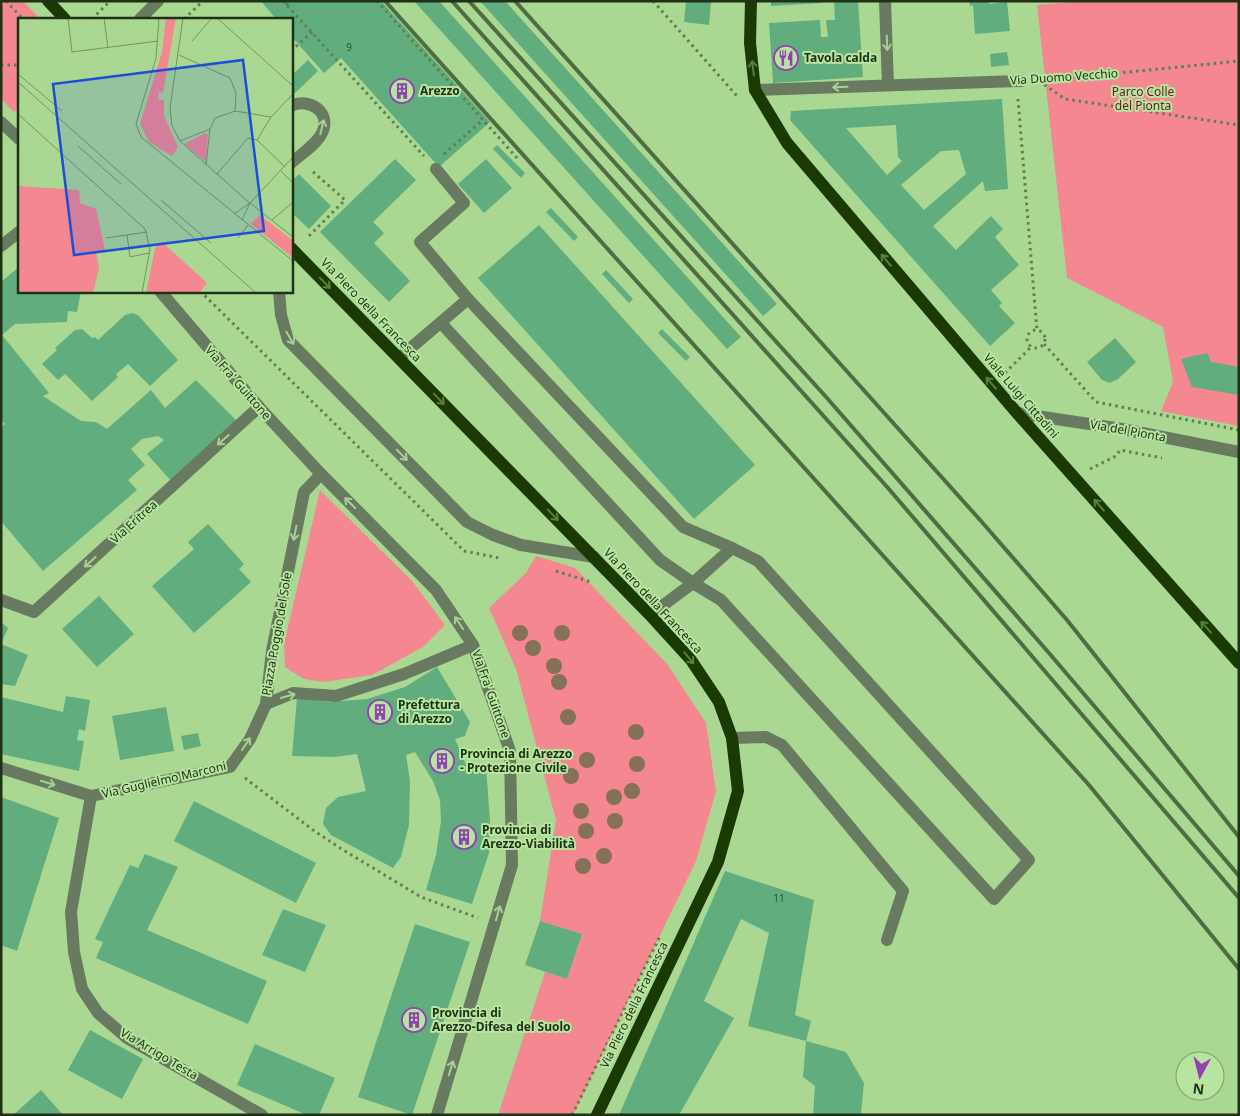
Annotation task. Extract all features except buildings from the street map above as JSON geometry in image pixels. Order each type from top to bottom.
[{"type":"main road","points":[[48,1],[65,18]]},
{"type":"main road","points":[[751,1],[750,42],[756,90]]},
{"type":"main road","name":"Viale Luigi Cittadini","points":[[756,90],[787,143],[992,385],[1239,663]]},
{"type":"main road","name":"Via Piero della Francesca","points":[[292,249],[594,557],[691,660],[719,702],[732,738],[738,791],[718,862],[597,1115]]},
{"type":"street","points":[[141,18],[158,1]]},
{"type":"street","points":[[885,1],[888,85]]},
{"type":"street","name":"Via Duomo Vecchio","points":[[756,90],[1021,81]]},
{"type":"street","points":[[292,106],[304,102],[315,106],[322,114],[324,123],[322,134],[292,162]]},
{"type":"street","points":[[1,122],[18,138]]},
{"type":"street","points":[[434,167],[464,203],[420,242],[468,300],[684,527],[758,561],[1029,860],[994,899],[721,600],[660,560],[441,323]]},
{"type":"street","points":[[1,246],[18,233]]},
{"type":"street","name":"Via Fra' Guittone","points":[[161,292],[259,407],[321,474],[436,590],[474,645],[510,750],[512,865],[437,1115]]},
{"type":"street","points":[[279,292],[281,315],[288,340],[467,522],[493,535],[521,545],[594,557]]},
{"type":"street","points":[[399,358],[468,300]]},
{"type":"street","name":"Via Eritrea","points":[[1,600],[34,612],[259,407]]},
{"type":"street","name":"Via del Pionta","points":[[1017,413],[1122,429],[1239,452]]},
{"type":"street","name":"Piazza Poggio del Sole","points":[[321,474],[304,492],[272,651],[266,704],[293,693],[336,696],[404,674],[474,645]]},
{"type":"street","points":[[650,615],[693,583],[732,548]]},
{"type":"street","name":"Via Guglielmo Marconi","points":[[1,768],[91,796],[230,767],[250,738],[266,704]]},
{"type":"street","points":[[732,738],[766,737],[782,745],[903,891],[887,940]]},
{"type":"street","name":"Via Arrigo Testa","points":[[91,796],[71,912],[74,952],[82,989],[98,1013],[127,1038],[262,1115]]},
{"type":"path","points":[[6,1],[22,18]]},
{"type":"path","points":[[93,18],[110,1]]},
{"type":"path","points":[[185,18],[202,1]]},
{"type":"path","points":[[283,1],[434,167],[470,130],[483,120]]},
{"type":"path","points":[[286,5],[290,1]]},
{"type":"path","points":[[377,1],[517,158]]},
{"type":"path","points":[[653,1],[743,104]]},
{"type":"path","points":[[292,50],[312,32]]},
{"type":"path","name":"Via Duomo Vecchio","points":[[1021,81],[1039,81],[1239,61]]},
{"type":"path","points":[[1,65],[18,65]]},
{"type":"path","points":[[1039,81],[1065,99],[1239,125]]},
{"type":"path","points":[[1010,93],[1018,99],[1037,331]]},
{"type":"path","points":[[309,168],[345,200],[309,236]]},
{"type":"path","points":[[1031,347],[1028,342],[1028,336],[1031,332],[1037,331],[1044,335],[1044,344],[1096,402],[1239,430]]},
{"type":"path","points":[[1031,347],[1037,348],[1044,344]]},
{"type":"path","points":[[992,385],[1031,347]]},
{"type":"path","points":[[1074,478],[1116,456],[1120,450]]},
{"type":"path","points":[[230,767],[263,790],[313,830],[397,882],[421,896],[495,924]]},
{"type":"path","points":[[572,1115],[665,926]]},
{"type":"green space","points":[[1,1],[23,1],[39,18],[18,18],[18,109],[14,112],[1,99]]},
{"type":"green space","name":"Parco Colle del Pionta","points":[[1085,1],[1239,1],[1239,426],[1161,411],[1173,382],[1163,327],[1067,278],[1037,5]]},
{"type":"green space","points":[[320,490],[412,581],[445,625],[423,647],[372,675],[323,682],[304,679],[285,667],[284,644]]},
{"type":"green space","points":[[536,556],[575,568],[668,665],[706,723],[716,791],[696,861],[573,1115],[498,1115],[545,972],[567,979],[582,934],[540,921],[556,820],[516,669],[489,608],[526,573]]},
{"type":"railway","points":[[385,1],[1089,785],[1239,969]]},
{"type":"railway","points":[[452,1],[888,488],[1239,898]]},
{"type":"railway","points":[[469,1],[827,398],[1049,653],[1239,876]]},
{"type":"railway","points":[[515,1],[981,521],[1067,620],[1239,837]]},
{"type":"place","name":"Tavola calda","points":[[786,58]]},
{"type":"place","name":"Arezzo","points":[[402,91]]},
{"type":"place","name":"Prefettura di Arezzo","points":[[380,712]]},
{"type":"place","name":"Provincia di Arezzo - Protezione Civile","points":[[442,761]]},
{"type":"place","name":"Provincia di Arezzo-Viabilità","points":[[464,837]]},
{"type":"place","name":"Provincia di Arezzo-Difesa del Suolo","points":[[414,1020]]}]
